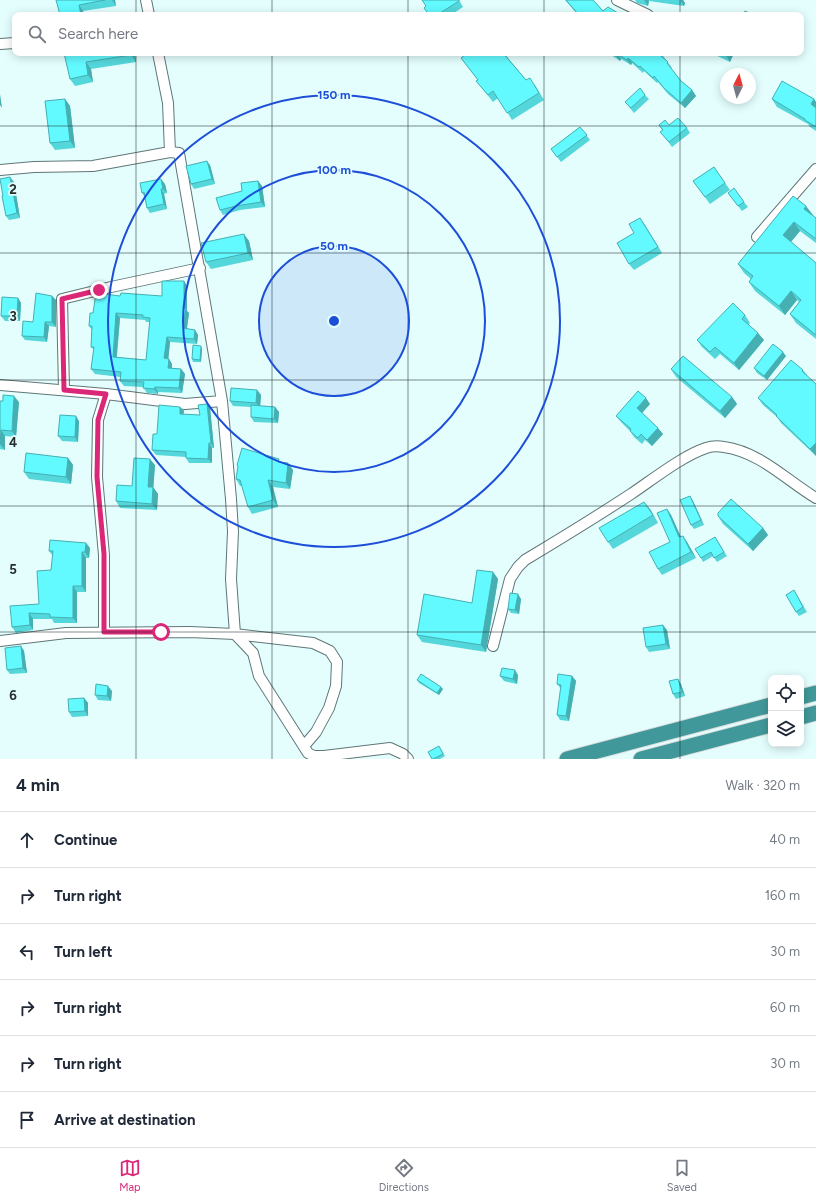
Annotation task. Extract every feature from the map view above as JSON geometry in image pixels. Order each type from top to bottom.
[{"type":"highway","points":[[804,696],[816,693]]},
{"type":"highway","points":[[567,759],[768,706]]},
{"type":"highway","points":[[804,716],[816,713]]},
{"type":"highway","points":[[641,759],[768,726]]},
{"type":"street","points":[[146,0],[148,12]]},
{"type":"street","points":[[617,0],[642,12]]},
{"type":"street","points":[[0,44],[12,43]]},
{"type":"street","points":[[159,56],[168,103],[170,152]]},
{"type":"street","points":[[0,170],[34,167],[93,166],[170,152],[179,153],[222,401],[233,531],[231,579],[235,634],[253,653],[259,676],[308,753],[314,756],[324,756],[390,748],[403,754],[408,759]]},
{"type":"street","points":[[757,237],[816,169]]},
{"type":"street","points":[[64,390],[62,299],[111,286],[200,268]]},
{"type":"street","points":[[0,385],[106,394],[185,404],[222,401]]},
{"type":"street","points":[[104,632],[104,554],[97,477],[98,420],[106,394]]},
{"type":"street","points":[[493,646],[510,579],[525,560],[681,461],[705,448],[715,446],[725,447],[746,453],[769,464],[816,498]]},
{"type":"street","points":[[0,641],[66,633],[104,632],[235,634],[313,643],[330,651],[336,662],[336,686],[329,708],[316,732],[304,746]]},
{"type":"building","points":[[56,0],[105,0],[79,5],[80,12],[59,12]]},
{"type":"building","points":[[422,0],[459,0],[442,12],[427,12],[424,8],[426,6]]},
{"type":"building","points":[[566,0],[593,0],[603,11],[608,7],[616,12],[576,12]]},
{"type":"building","points":[[65,56],[125,56],[86,62],[88,75],[70,79]]},
{"type":"building","points":[[464,56],[506,56],[526,80],[530,78],[539,93],[507,113],[493,91],[488,95],[476,81],[478,80],[461,58]]},
{"type":"building","points":[[621,56],[661,56],[668,62],[667,63],[681,81],[692,90],[681,103],[664,88],[654,76],[653,78],[640,66],[639,67],[628,58],[627,60]]},
{"type":"building","points":[[782,81],[814,99],[811,104],[816,108],[816,127],[772,99]]},
{"type":"building","points":[[640,88],[645,95],[631,108],[625,102]]},
{"type":"building","points":[[65,99],[70,141],[50,143],[45,101]]},
{"type":"building","points":[[678,118],[687,128],[669,142],[660,132],[663,130],[659,125],[665,120],[669,125]]},
{"type":"building","points":[[580,127],[587,135],[557,157],[551,149]]},
{"type":"building","points":[[207,161],[212,179],[191,184],[186,166]]},
{"type":"building","points":[[714,167],[725,183],[705,197],[693,181]]},
{"type":"building","points":[[10,177],[17,213],[6,216],[0,179]]},
{"type":"building","points":[[161,179],[164,204],[147,208],[144,192],[142,193],[140,183]]},
{"type":"building","points":[[258,181],[261,202],[220,210],[216,198],[242,191],[241,183]]},
{"type":"building","points":[[734,188],[744,202],[738,206],[728,193]]},
{"type":"building","points":[[793,196],[806,206],[804,209],[816,218],[816,239],[794,222],[783,235],[816,263],[816,335],[790,314],[801,300],[791,291],[779,306],[749,282],[753,276],[738,264]]},
{"type":"building","points":[[640,218],[658,247],[629,264],[617,243],[634,233],[629,224]]},
{"type":"building","points":[[244,234],[248,253],[206,262],[201,243]]},
{"type":"building","points":[[162,281],[184,281],[184,308],[186,308],[183,328],[195,330],[194,339],[167,337],[164,358],[169,359],[168,368],[181,369],[179,388],[143,388],[144,382],[120,381],[121,372],[91,369],[94,347],[91,347],[92,326],[89,326],[90,313],[93,313],[96,293],[120,296],[121,293],[162,296]],"holes":[[[116,313],[143,315],[143,317],[150,318],[146,360],[113,357]]]},
{"type":"building","points":[[36,293],[52,296],[52,322],[45,322],[44,337],[22,336],[23,321],[33,322]]},
{"type":"building","points":[[2,297],[18,298],[17,316],[1,316]]},
{"type":"building","points":[[733,303],[745,315],[742,319],[758,333],[734,363],[715,347],[710,352],[697,340]]},
{"type":"building","points":[[773,344],[783,352],[764,376],[754,368]]},
{"type":"building","points":[[193,345],[201,346],[200,360],[192,359]]},
{"type":"building","points":[[683,356],[732,397],[720,411],[671,369]]},
{"type":"building","points":[[791,360],[816,384],[816,443],[810,449],[758,398]]},
{"type":"building","points":[[231,388],[257,390],[256,403],[230,401]]},
{"type":"building","points":[[638,391],[646,398],[637,408],[658,428],[647,440],[641,434],[638,438],[630,431],[631,429],[616,416]]},
{"type":"building","points":[[3,395],[14,396],[12,431],[1,430],[0,444],[0,401],[3,401]]},
{"type":"building","points":[[207,404],[211,443],[209,443],[208,459],[186,458],[186,452],[152,450],[153,434],[157,434],[159,405],[180,407],[180,414],[200,415],[198,405]]},
{"type":"building","points":[[251,405],[275,407],[274,419],[251,417]]},
{"type":"building","points":[[60,415],[76,416],[75,437],[58,436]]},
{"type":"building","points":[[242,448],[279,459],[278,462],[288,463],[286,483],[268,480],[273,500],[248,507],[240,480],[236,479],[237,465]]},
{"type":"building","points":[[26,453],[68,458],[66,477],[24,472]]},
{"type":"building","points":[[134,458],[150,459],[148,487],[153,487],[152,504],[116,501],[117,485],[132,486]]},
{"type":"building","points":[[690,496],[701,520],[691,525],[680,500]]},
{"type":"building","points":[[731,499],[763,528],[748,544],[718,516],[718,513]]},
{"type":"building","points":[[644,502],[653,515],[608,542],[599,528]]},
{"type":"building","points":[[667,509],[679,537],[683,536],[691,552],[658,569],[649,552],[670,542],[657,513]]},
{"type":"building","points":[[715,537],[724,552],[714,558],[711,552],[701,558],[695,549]]},
{"type":"building","points":[[50,540],[86,543],[85,552],[82,552],[82,586],[73,586],[73,618],[50,617],[50,614],[29,613],[30,625],[12,627],[10,606],[39,604],[37,571],[51,570],[53,551],[49,551]]},
{"type":"building","points":[[477,570],[493,572],[481,645],[417,635],[424,594],[472,603]]},
{"type":"building","points":[[794,590],[803,607],[796,612],[786,595]]},
{"type":"building","points":[[510,593],[518,594],[515,610],[508,609]]},
{"type":"building","points":[[663,625],[666,644],[646,647],[643,628]]},
{"type":"building","points":[[21,646],[23,668],[7,670],[5,648]]},
{"type":"building","points":[[502,668],[515,670],[513,679],[500,676]]},
{"type":"building","points":[[421,674],[441,687],[437,693],[417,680]]},
{"type":"building","points":[[558,674],[572,676],[566,716],[557,715],[561,685],[557,684]]},
{"type":"building","points":[[678,679],[682,692],[673,694],[669,681]]},
{"type":"building","points":[[96,684],[108,686],[107,696],[95,695]]},
{"type":"building","points":[[84,698],[85,711],[69,712],[68,699]]},
{"type":"building","points":[[439,746],[443,754],[432,759],[428,752]]},
{"type":"route","points":[[99,290],[62,299],[64,390],[106,394],[98,420],[97,477],[104,554],[104,632],[161,632]]}]
